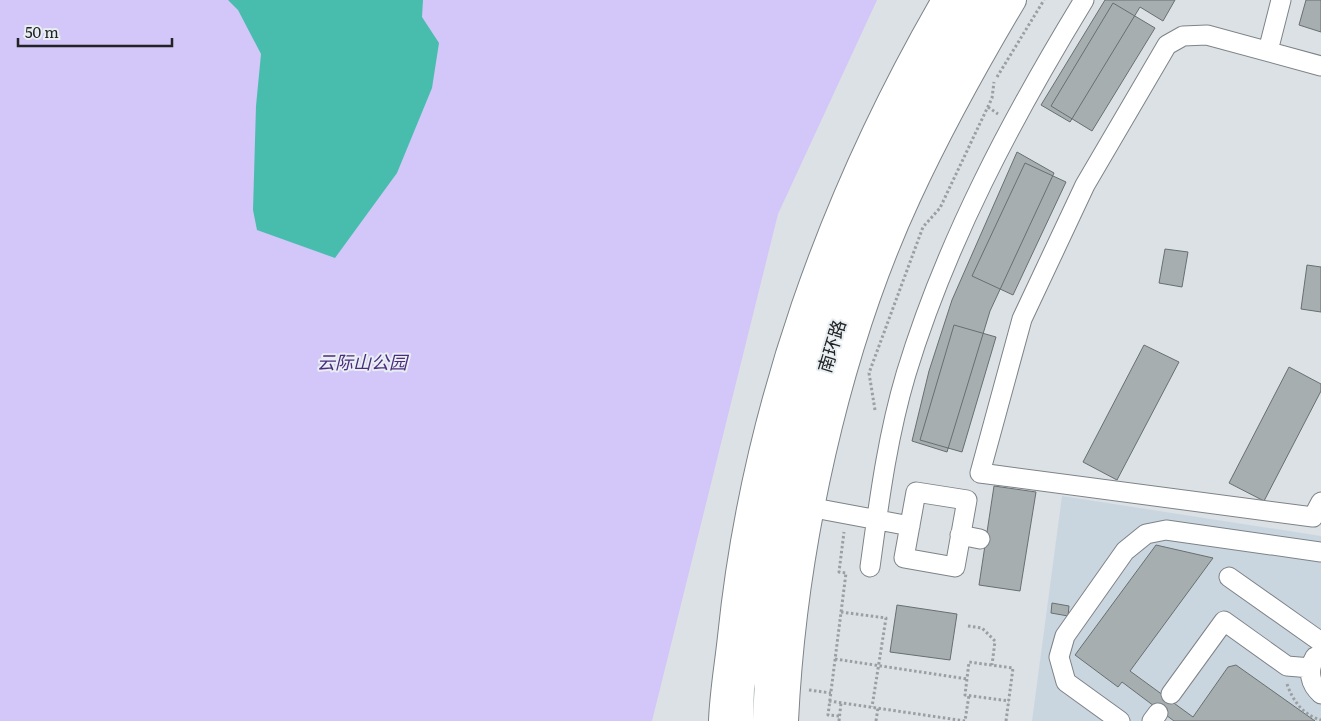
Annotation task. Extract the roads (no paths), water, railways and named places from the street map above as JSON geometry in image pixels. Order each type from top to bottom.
[{"type":"main road","name":"南环路","points":[[739,721],[740,688],[759,551],[788,408],[821,300],[859,197],[915,80],[962,0]]},
{"type":"main road","name":"南环路","points":[[767,721],[770,658],[784,531],[802,506],[812,409],[854,272],[905,154],[954,58],[989,0]]},
{"type":"street","points":[[721,721],[734,594],[752,489],[778,387],[811,283],[846,192],[888,104],[944,0]]},
{"type":"street","points":[[786,721],[787,688],[801,569],[802,506],[822,458],[850,354],[876,278],[908,197],[972,70],[1014,0]]},
{"type":"street","points":[[870,567],[884,465],[906,374],[940,277],[1002,141],[1084,0]]},
{"type":"street","points":[[1268,51],[1281,0]]},
{"type":"street","points":[[1321,66],[1207,34],[1183,36],[1167,45],[1085,185],[1022,318],[980,473],[1313,517],[1321,502]]},
{"type":"street","points":[[916,492],[966,500],[955,567],[904,558],[910,526],[916,492]]},
{"type":"street","points":[[802,506],[910,526]]},
{"type":"street","points":[[1120,721],[1066,682],[1059,658],[1065,636],[1126,551],[1146,534],[1166,530],[1321,552]]},
{"type":"street","points":[[960,536],[980,539]]},
{"type":"street","points":[[1229,577],[1321,642]]},
{"type":"street","points":[[1171,694],[1224,621],[1287,666],[1311,668]]},
{"type":"street","points":[[1321,652],[1316,655],[1311,668],[1311,680],[1321,694]]},
{"type":"park label","name":"云际山公园","points":[[362,361]]}]
